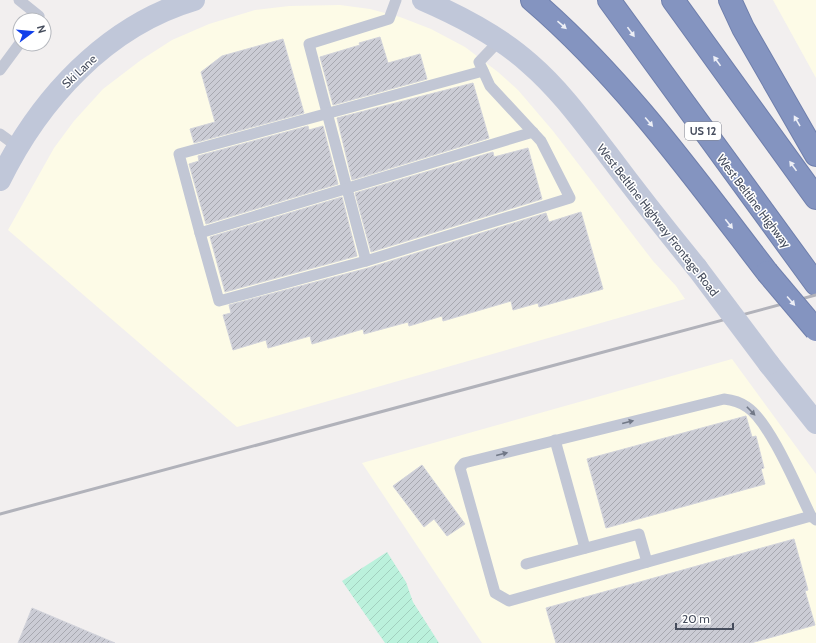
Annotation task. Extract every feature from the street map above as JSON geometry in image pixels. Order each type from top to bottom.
[{"type":"highway","points":[[532,0],[567,30],[626,94],[675,153],[767,272],[816,330]]},
{"type":"highway","name":"West Beltline Highway","points":[[609,0],[816,284]]},
{"type":"highway","points":[[673,0],[816,198]]},
{"type":"highway","points":[[730,0],[743,28],[816,155]]},
{"type":"street","name":"Ski Lane","points":[[0,180],[18,147],[61,87],[106,46],[154,17],[194,0]]},
{"type":"street","points":[[423,0],[458,16],[492,37]]},
{"type":"street","name":"West Beltline Highway Frontage Road","points":[[492,37],[528,62],[574,109],[769,364],[816,423]]},
{"type":"lane","points":[[19,0],[34,12]]},
{"type":"lane","points":[[366,260],[309,44],[389,19],[396,0]]},
{"type":"lane","points":[[483,71],[179,154],[219,301],[366,260],[570,198],[541,141],[490,86],[479,62],[492,37]]},
{"type":"lane","points":[[0,70],[13,52]]},
{"type":"lane","points":[[200,233],[532,132]]},
{"type":"lane","points":[[0,134],[18,147]]},
{"type":"lane","points":[[724,399],[736,400],[749,407],[768,431],[814,518],[647,562],[509,602],[495,593],[460,468],[464,463],[555,440],[724,399]]},
{"type":"lane","points":[[555,440],[585,548]]},
{"type":"lane","points":[[526,564],[639,534],[647,562]]},
{"type":"shaded area","points":[[773,0],[816,0],[816,78]]},
{"type":"shaded area","points":[[340,5],[370,9],[400,17],[431,29],[465,47],[498,72],[518,90],[553,131],[653,261],[676,286],[685,299],[237,427],[8,230],[54,148],[74,121],[103,89],[141,60],[172,40],[209,24],[255,10],[289,6]]},
{"type":"shaded area","points":[[732,359],[816,474],[816,643],[482,643],[362,463]]},
{"type":"green space","points":[[387,552],[406,582],[413,602],[439,643],[385,643],[342,581]]},
{"type":"building","points":[[380,37],[388,63],[420,54],[427,79],[333,105],[320,57],[360,45],[359,43]]},
{"type":"building","points":[[283,39],[304,113],[194,143],[190,129],[215,122],[201,72],[222,56]]},
{"type":"building","points":[[473,83],[489,138],[352,180],[337,118]]},
{"type":"building","points":[[308,126],[309,130],[323,126],[338,184],[206,224],[189,164],[199,161],[198,156]]},
{"type":"building","points":[[528,148],[542,199],[371,252],[355,193],[493,152],[494,157]]},
{"type":"building","points":[[342,197],[357,256],[225,292],[210,237]]},
{"type":"building","points":[[581,212],[603,289],[539,307],[538,303],[513,310],[511,301],[443,321],[442,316],[409,326],[408,322],[364,334],[363,329],[312,344],[310,336],[268,348],[266,340],[233,350],[223,315],[231,313],[229,305],[368,268],[546,213],[549,222]]},
{"type":"building","points":[[746,416],[752,437],[756,436],[764,468],[761,469],[765,484],[606,528],[587,459]]},
{"type":"building","points":[[422,465],[465,524],[447,536],[434,519],[424,527],[393,486]]},
{"type":"building","points":[[794,539],[808,590],[805,591],[815,625],[751,643],[556,643],[546,608]]},
{"type":"building","points":[[32,608],[115,643],[18,643]]},
{"type":"railway","points":[[0,514],[816,295]]}]
